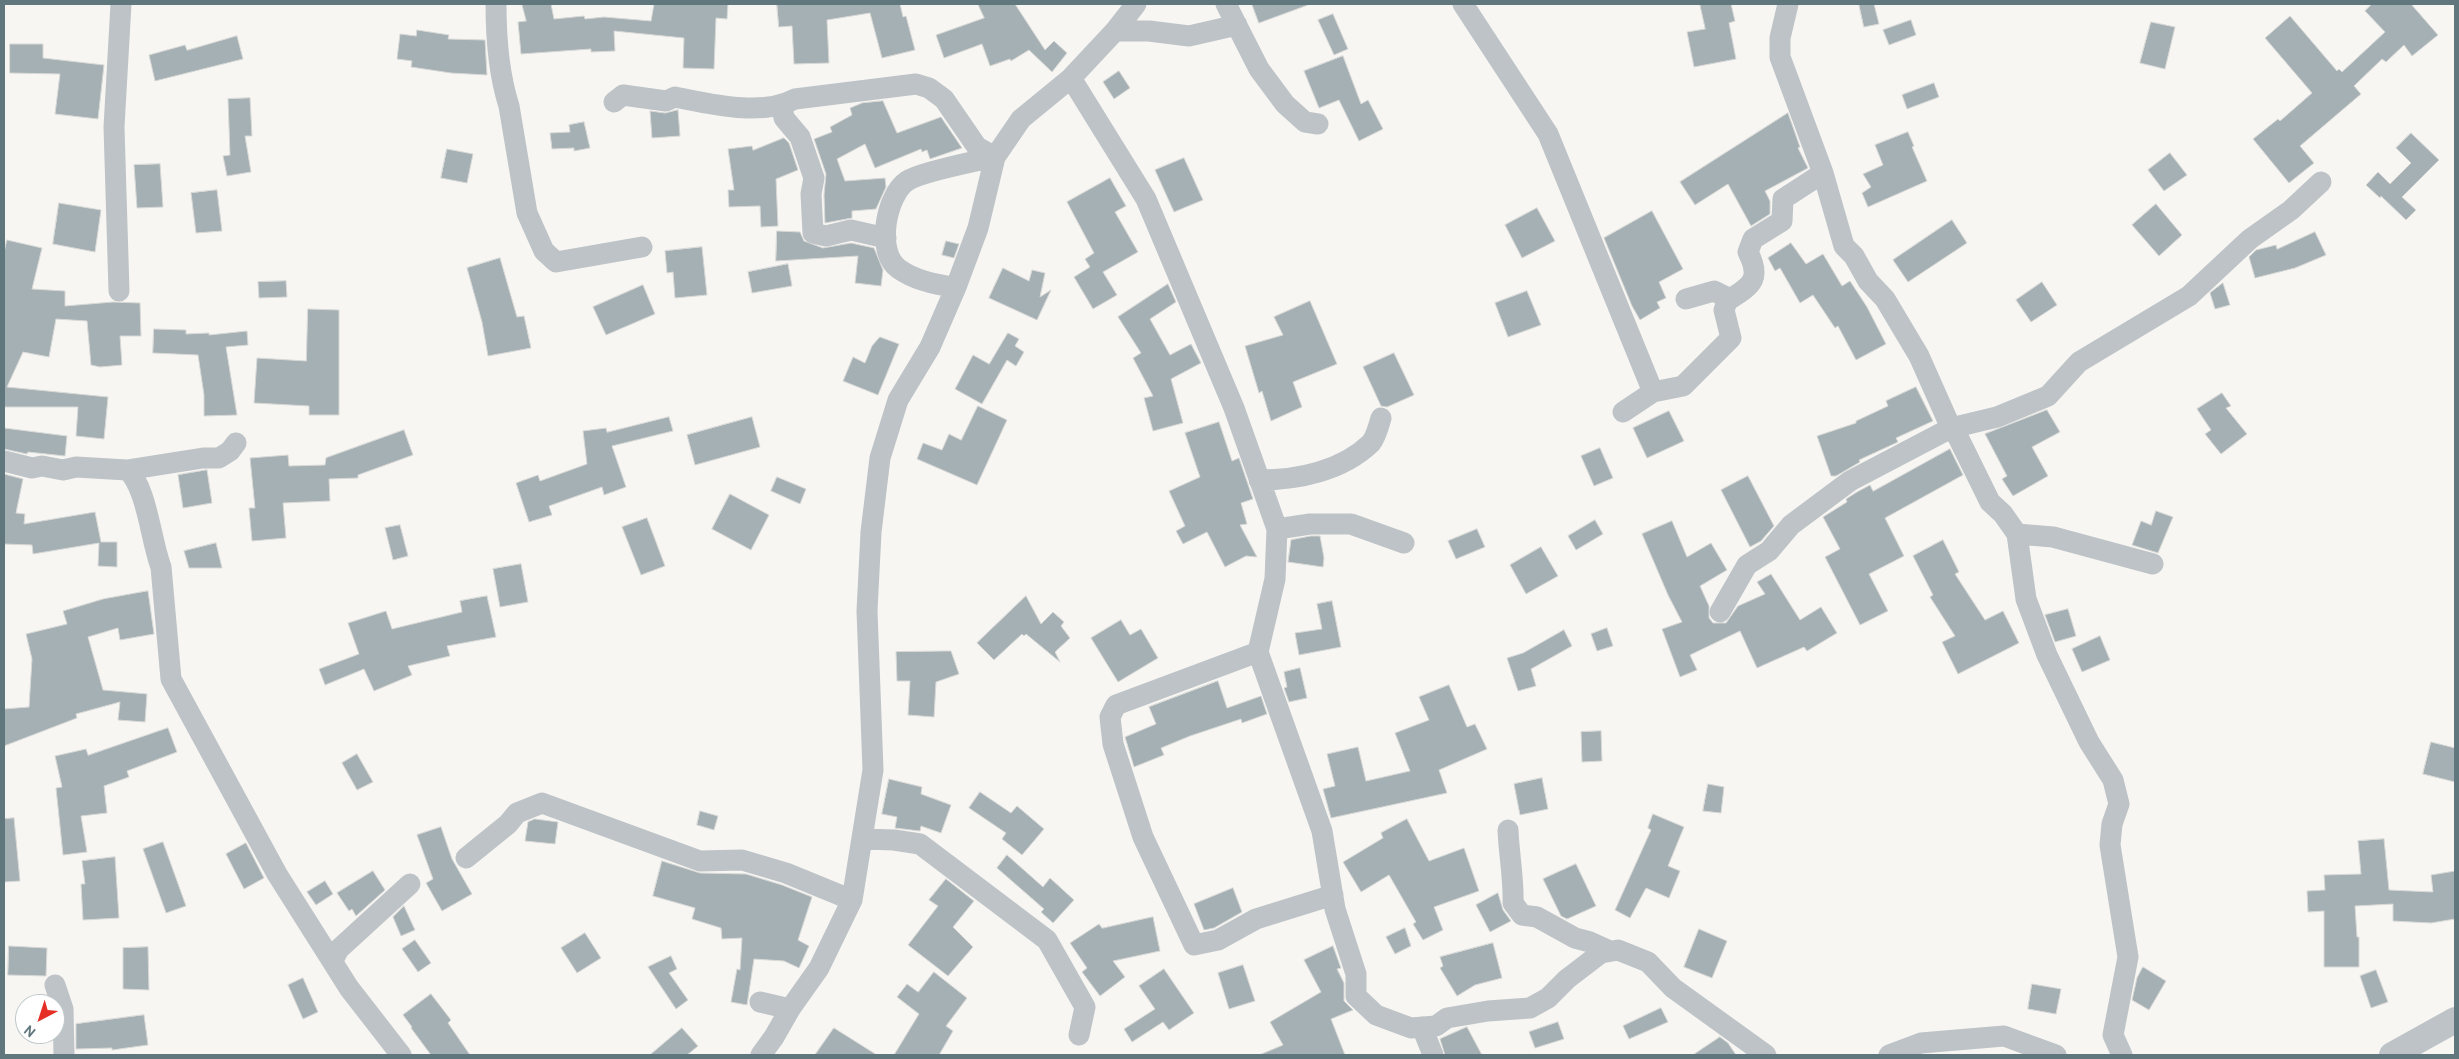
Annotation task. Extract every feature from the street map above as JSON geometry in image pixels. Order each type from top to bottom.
[{"type":"street","points":[[119,291],[114,127],[121,4]]},
{"type":"street","points":[[496,4],[496,20],[505,92],[509,106],[526,213],[544,251],[556,262],[642,247]]},
{"type":"street","points":[[761,1055],[819,968],[852,900],[873,770],[867,611],[871,532],[880,458],[898,400],[930,347],[956,287],[978,228],[995,157],[1021,119],[1071,78],[1115,31],[1136,4]]},
{"type":"street","points":[[1226,4],[1259,69],[1285,104],[1306,122],[1318,124]]},
{"type":"street","points":[[1463,4],[1548,134],[1653,392]]},
{"type":"street","points":[[1788,4],[1780,38],[1780,57],[1823,173],[1844,246],[1854,256],[1868,281],[1885,299],[1919,356],[1951,428],[1958,437],[1990,502],[2003,514],[2017,534],[2026,599],[2047,656],[2089,742],[2113,780],[2120,804],[2112,824],[2110,845],[2128,957],[2112,1035],[2122,1055]]},
{"type":"street","points":[[1115,31],[1149,31],[1189,36],[1237,25]]},
{"type":"street","points":[[1071,78],[1146,199],[1234,408],[1277,529],[1275,579],[1258,652],[1322,831],[1335,909],[1356,974],[1356,996],[1376,1016],[1411,1028],[1436,1026],[1447,1018],[1488,1010],[1530,1008],[1548,998],[1567,979],[1601,953],[1618,950],[1648,962],[1673,988],[1766,1055]]},
{"type":"street","points":[[614,102],[623,95],[666,101],[674,97],[761,108],[782,106],[795,99],[916,84],[929,88],[944,99],[976,147],[995,157]]},
{"type":"street","points":[[782,106],[784,118],[800,137],[814,178],[811,194],[813,233],[826,236],[851,230],[886,238]]},
{"type":"street","points":[[956,287],[928,284],[897,269],[888,252],[884,224],[895,192],[908,180],[995,157]]},
{"type":"street","points":[[1623,412],[1653,392],[1683,386],[1731,338],[1724,310],[1728,299],[1744,290],[1755,275],[1755,267],[1748,252],[1753,238],[1782,221],[1782,199],[1823,173]]},
{"type":"street","points":[[1720,612],[1747,565],[1769,551],[1791,525],[1850,481],[1951,428],[1997,417],[2048,396],[2079,362],[2189,296],[2250,239],[2291,210],[2321,182]]},
{"type":"street","points":[[1686,299],[1714,291],[1728,299]]},
{"type":"street","points":[[1259,480],[1288,480],[1341,463],[1372,442],[1381,418]]},
{"type":"street","points":[[4,461],[32,468],[42,466],[63,470],[76,467],[127,470],[203,458],[219,458],[230,451],[236,443]]},
{"type":"street","points":[[127,470],[132,474],[143,502],[155,551],[161,567],[171,679],[278,874],[349,988],[401,1055]]},
{"type":"street","points":[[1277,529],[1310,524],[1351,524],[1404,543]]},
{"type":"street","points":[[2017,534],[2053,537],[2153,564]]},
{"type":"street","points":[[1258,652],[1116,705],[1110,717],[1113,744],[1143,837],[1194,945],[1218,940],[1256,919],[1333,895]]},
{"type":"street","points":[[466,858],[508,824],[517,813],[542,803],[700,861],[742,860],[786,873],[852,900]]},
{"type":"street","points":[[1508,830],[1511,879],[1514,887],[1513,904],[1522,915],[1537,917],[1575,938],[1610,951]]},
{"type":"street","points":[[863,839],[894,840],[920,844],[1047,940],[1085,1006],[1079,1035]]},
{"type":"street","points":[[333,960],[339,949],[410,884]]},
{"type":"street","points":[[55,985],[63,1009],[64,1055]]},
{"type":"street","points":[[760,1002],[790,1009]]},
{"type":"street","points":[[2392,1055],[2455,1020]]},
{"type":"street","points":[[1422,1027],[1432,1055]]},
{"type":"street","points":[[1889,1055],[1920,1043],[2004,1036],[2056,1055]]},
{"type":"building","points":[[522,4],[551,4],[554,19],[584,16],[585,19],[604,17],[651,21],[654,4],[728,4],[727,19],[716,18],[714,69],[683,68],[684,38],[614,31],[615,51],[591,52],[591,49],[521,54],[518,22],[526,21]]},
{"type":"building","points":[[777,4],[900,4],[903,17],[906,16],[915,50],[882,58],[870,13],[827,20],[829,63],[794,64],[792,26],[779,27]]},
{"type":"building","points":[[978,4],[1015,4],[1045,50],[1054,41],[1067,53],[1052,72],[1029,50],[1011,61],[1010,59],[990,66],[982,44],[944,58],[936,35],[984,18]]},
{"type":"building","points":[[1252,4],[1308,4],[1308,5],[1259,23]]},
{"type":"building","points":[[1700,4],[1731,4],[1735,21],[1729,23],[1736,59],[1694,67],[1687,32],[1705,29]]},
{"type":"building","points":[[1859,4],[1874,4],[1879,24],[1864,27]]},
{"type":"building","points":[[2372,4],[2411,4],[2438,35],[2412,56],[2404,45],[2386,62],[2382,59],[2354,86],[2361,94],[2300,146],[2314,163],[2289,183],[2253,139],[2278,119],[2280,121],[2312,93],[2265,38],[2290,16],[2337,71],[2339,69],[2342,72],[2385,32],[2365,11]]},
{"type":"building","points":[[1333,14],[1348,49],[1334,55],[1318,20]]},
{"type":"building","points":[[1911,20],[1916,35],[1889,45],[1883,30]]},
{"type":"building","points":[[2151,22],[2175,27],[2165,69],[2140,63]]},
{"type":"building","points":[[417,30],[449,35],[448,39],[485,40],[487,75],[451,73],[411,67],[412,61],[397,59],[400,34],[416,36]]},
{"type":"building","points":[[237,36],[243,59],[155,81],[149,55],[185,45],[187,50]]},
{"type":"building","points":[[10,44],[43,44],[43,58],[104,65],[98,119],[55,114],[60,74],[10,73]]},
{"type":"building","points":[[1343,56],[1361,104],[1368,100],[1383,129],[1359,141],[1339,100],[1319,108],[1304,71]]},
{"type":"building","points":[[1119,71],[1130,88],[1114,99],[1103,82]]},
{"type":"building","points":[[1934,83],[1939,97],[1907,109],[1902,95]]},
{"type":"building","points":[[250,98],[252,136],[245,136],[251,172],[227,176],[223,156],[230,155],[228,99]]},
{"type":"building","points":[[883,101],[897,133],[941,117],[962,148],[930,159],[927,150],[922,152],[921,149],[875,168],[865,144],[837,159],[845,181],[885,178],[886,187],[876,209],[852,211],[852,218],[825,223],[824,195],[826,174],[814,139],[832,132],[830,127],[852,115],[850,108],[862,103]]},
{"type":"building","points":[[678,110],[680,136],[652,138],[650,111],[665,113]]},
{"type":"building","points":[[1788,113],[1800,147],[1798,148],[1808,168],[1765,191],[1770,201],[1770,214],[1751,226],[1728,184],[1695,205],[1680,182]]},
{"type":"building","points":[[584,122],[590,148],[574,151],[574,148],[552,149],[550,133],[570,132],[569,125]]},
{"type":"building","points":[[1908,132],[1914,146],[1912,147],[1927,181],[1868,207],[1862,193],[1871,187],[1863,174],[1883,165],[1875,145]]},
{"type":"building","points":[[2411,133],[2439,160],[2402,197],[2416,210],[2406,220],[2381,196],[2380,198],[2366,185],[2378,172],[2390,184],[2411,163],[2396,148]]},
{"type":"building","points":[[784,138],[789,143],[798,170],[776,179],[778,226],[761,227],[760,206],[729,207],[728,190],[734,190],[728,149],[752,146],[753,150]]},
{"type":"building","points":[[447,149],[473,154],[467,183],[441,178]]},
{"type":"building","points":[[2170,153],[2187,175],[2164,191],[2148,170]]},
{"type":"building","points":[[1184,158],[1203,200],[1174,212],[1155,170]]},
{"type":"building","points":[[160,164],[163,207],[137,208],[134,165]]},
{"type":"building","points":[[1110,178],[1126,206],[1115,212],[1138,252],[1103,272],[1117,295],[1093,309],[1074,277],[1090,267],[1085,259],[1094,253],[1067,202]]},
{"type":"building","points":[[217,190],[222,231],[196,233],[191,193]]},
{"type":"building","points":[[59,203],[101,210],[95,252],[53,244]]},
{"type":"building","points":[[2156,204],[2182,235],[2159,256],[2132,225]]},
{"type":"building","points":[[1537,208],[1555,241],[1522,258],[1505,225]]},
{"type":"building","points":[[1652,211],[1683,269],[1659,282],[1666,298],[1657,302],[1660,308],[1640,320],[1632,306],[1604,238]]},
{"type":"building","points":[[1952,220],[1967,243],[1908,282],[1893,260]]},
{"type":"building","points":[[777,231],[800,232],[804,241],[823,248],[851,243],[874,248],[883,270],[881,286],[855,283],[858,256],[776,261]]},
{"type":"building","points":[[2315,232],[2326,255],[2295,268],[2255,278],[2249,257],[2256,250],[2276,245],[2277,249]]},
{"type":"building","points":[[7,240],[42,248],[32,289],[65,291],[65,306],[113,302],[140,303],[141,336],[120,336],[122,365],[100,367],[91,365],[87,321],[56,319],[49,357],[23,352],[7,387],[108,397],[104,439],[76,436],[78,407],[4,407],[4,253]]},
{"type":"building","points":[[946,241],[959,244],[954,258],[942,255]]},
{"type":"building","points":[[1791,243],[1806,264],[1823,254],[1842,286],[1850,281],[1867,307],[1886,344],[1856,360],[1838,326],[1835,328],[1813,295],[1800,303],[1780,268],[1775,271],[1768,258]]},
{"type":"building","points":[[702,247],[707,295],[675,298],[673,272],[667,273],[665,251]]},
{"type":"building","points":[[500,258],[517,317],[524,316],[531,348],[488,356],[482,322],[467,268]]},
{"type":"building","points":[[788,264],[792,286],[752,293],[748,272]]},
{"type":"building","points":[[1003,268],[1029,281],[1032,270],[1045,273],[1040,297],[1051,290],[1037,320],[989,298]]},
{"type":"building","points":[[286,281],[287,297],[259,298],[258,282]]},
{"type":"building","points":[[2042,282],[2057,305],[2031,322],[2016,300]]},
{"type":"building","points":[[2223,283],[2230,305],[2215,309],[2210,293]]},
{"type":"building","points":[[1168,284],[1176,302],[1150,319],[1170,355],[1191,344],[1201,363],[1171,379],[1183,423],[1153,431],[1144,398],[1153,396],[1133,358],[1141,353],[1118,317]]},
{"type":"building","points":[[643,285],[655,314],[606,335],[593,307]]},
{"type":"building","points":[[1527,291],[1541,325],[1508,337],[1495,303]]},
{"type":"building","points":[[1310,301],[1337,364],[1293,382],[1302,407],[1271,421],[1262,391],[1259,393],[1245,346],[1283,335],[1274,317]]},
{"type":"building","points":[[308,309],[339,310],[339,415],[309,415],[309,406],[254,403],[257,358],[306,361]]},
{"type":"building","points":[[154,329],[186,330],[186,334],[209,333],[209,335],[247,331],[248,345],[226,347],[237,415],[204,416],[204,395],[198,355],[153,353]]},
{"type":"building","points":[[1008,333],[1019,339],[1015,346],[1024,352],[1016,366],[1007,360],[982,404],[955,389],[973,355],[989,364]]},
{"type":"building","points":[[880,337],[899,344],[878,395],[843,381],[853,357],[865,363],[872,346]]},
{"type":"building","points":[[1394,353],[1414,395],[1387,407],[1381,406],[1363,367]]},
{"type":"building","points":[[1916,387],[1933,421],[1896,438],[1898,442],[1859,460],[1860,462],[1836,476],[1831,476],[1817,436],[1856,423],[1856,421],[1888,406],[1886,401]]},
{"type":"building","points":[[2222,393],[2231,406],[2226,408],[2247,434],[2221,454],[2205,434],[2211,430],[2197,409]]},
{"type":"building","points":[[978,406],[1007,420],[977,485],[917,459],[923,443],[942,450],[949,434],[961,440]]},
{"type":"building","points":[[2047,410],[2060,432],[2032,447],[2048,476],[2013,496],[2002,479],[2007,476],[1985,434]]},
{"type":"building","points":[[1669,411],[1684,441],[1647,458],[1633,428]]},
{"type":"building","points":[[669,417],[673,431],[612,446],[626,487],[604,495],[602,487],[549,506],[552,515],[529,522],[516,483],[538,475],[540,481],[587,464],[583,431],[606,428],[607,432]]},
{"type":"building","points":[[752,417],[760,447],[695,465],[687,435]]},
{"type":"building","points":[[1219,422],[1232,461],[1239,458],[1253,499],[1241,503],[1247,524],[1240,525],[1257,557],[1246,556],[1225,567],[1207,532],[1183,544],[1176,531],[1185,526],[1169,491],[1200,477],[1185,433]]},
{"type":"building","points":[[4,428],[67,436],[65,456],[28,452],[27,454],[4,449]]},
{"type":"building","points":[[404,430],[413,455],[358,475],[358,478],[329,479],[330,501],[283,503],[286,538],[252,541],[249,508],[255,508],[250,458],[288,455],[289,466],[325,465],[326,458]]},
{"type":"building","points":[[1600,448],[1613,478],[1594,486],[1581,456]]},
{"type":"building","points":[[1950,449],[1963,475],[1885,518],[1904,556],[1869,574],[1888,611],[1860,625],[1825,557],[1840,549],[1823,517],[1847,502],[1846,499],[1870,485],[1873,491]]},
{"type":"building","points":[[207,470],[212,503],[183,508],[178,475]]},
{"type":"building","points":[[4,474],[23,479],[16,513],[25,514],[24,524],[95,512],[101,542],[117,542],[117,567],[98,566],[99,543],[33,554],[32,545],[4,544]]},
{"type":"building","points":[[1748,476],[1774,526],[1761,541],[1750,547],[1721,490]]},
{"type":"building","points":[[777,477],[806,489],[800,504],[771,491]]},
{"type":"building","points":[[730,494],[769,515],[751,550],[712,529]]},
{"type":"building","points":[[2156,511],[2173,517],[2158,553],[2132,545],[2141,521],[2151,525]]},
{"type":"building","points":[[647,518],[665,566],[641,575],[622,527]]},
{"type":"building","points":[[1595,520],[1603,534],[1576,550],[1568,536]]},
{"type":"building","points":[[1672,521],[1687,557],[1711,543],[1727,570],[1700,586],[1709,606],[1709,618],[1713,623],[1726,623],[1738,606],[1765,594],[1757,582],[1771,574],[1800,620],[1821,607],[1837,633],[1807,651],[1804,647],[1757,668],[1740,631],[1690,655],[1697,670],[1680,677],[1662,629],[1682,622],[1668,595],[1642,534]]},
{"type":"building","points":[[400,525],[408,556],[393,560],[385,528]]},
{"type":"building","points":[[1477,529],[1485,547],[1456,559],[1448,541]]},
{"type":"building","points":[[1320,536],[1324,558],[1323,567],[1288,562],[1291,540]]},
{"type":"building","points":[[1943,540],[1959,572],[1955,574],[1985,620],[2003,611],[2019,643],[1958,674],[1942,642],[1955,636],[1930,597],[1933,595],[1913,556]]},
{"type":"building","points":[[216,543],[222,568],[189,568],[184,551]]},
{"type":"building","points":[[1541,547],[1558,576],[1526,594],[1510,565]]},
{"type":"building","points":[[521,564],[528,602],[500,607],[493,569]]},
{"type":"building","points":[[148,591],[154,634],[120,640],[118,628],[88,637],[103,690],[147,694],[145,722],[118,720],[120,702],[76,714],[77,718],[4,746],[4,709],[29,707],[32,659],[26,634],[67,624],[63,611],[103,599]]},
{"type":"building","points":[[487,596],[496,637],[447,646],[450,656],[408,666],[412,675],[374,691],[364,669],[325,685],[319,669],[359,654],[348,623],[386,611],[392,629],[462,612],[460,601]]},
{"type":"building","points":[[1026,596],[1041,624],[1053,612],[1064,622],[1061,626],[1070,638],[1055,652],[1060,662],[1026,634],[1024,636],[1022,634],[994,660],[977,643]]},
{"type":"building","points":[[1332,601],[1341,647],[1299,655],[1295,633],[1322,629],[1317,604]]},
{"type":"building","points":[[2068,609],[2076,636],[2055,642],[2045,615]]},
{"type":"building","points":[[1121,620],[1130,635],[1141,629],[1158,658],[1118,682],[1091,638]]},
{"type":"building","points":[[1607,628],[1613,646],[1597,651],[1591,634]]},
{"type":"building","points":[[1564,630],[1572,646],[1531,669],[1536,686],[1518,691],[1507,658],[1523,653]]},
{"type":"building","points":[[2100,636],[2110,660],[2082,672],[2072,649]]},
{"type":"building","points":[[951,651],[959,674],[936,682],[934,717],[908,715],[910,681],[897,681],[896,652]]},
{"type":"building","points":[[1300,668],[1307,698],[1289,702],[1284,688],[1287,687],[1284,672]]},
{"type":"building","points":[[1218,681],[1227,708],[1261,696],[1267,714],[1242,723],[1241,719],[1190,736],[1161,748],[1164,755],[1134,767],[1125,737],[1156,724],[1149,707]]},
{"type":"building","points":[[1449,685],[1467,727],[1475,724],[1487,749],[1439,770],[1447,793],[1331,818],[1323,789],[1335,786],[1327,754],[1358,747],[1366,781],[1410,771],[1395,733],[1429,720],[1419,697]]},
{"type":"building","points":[[168,728],[177,752],[127,771],[129,777],[104,786],[107,813],[81,816],[87,852],[63,855],[56,788],[62,787],[55,756],[86,749],[88,755]]},
{"type":"building","points":[[1601,731],[1602,761],[1582,762],[1581,732]]},
{"type":"building","points":[[2431,742],[2455,748],[2455,782],[2423,774]]},
{"type":"building","points":[[357,754],[373,782],[357,790],[342,763]]},
{"type":"building","points":[[1542,778],[1548,809],[1520,815],[1514,784]]},
{"type":"building","points":[[889,779],[922,787],[921,794],[951,805],[941,833],[921,826],[920,831],[895,828],[897,817],[882,814]]},
{"type":"building","points":[[1708,784],[1724,787],[1721,813],[1703,811]]},
{"type":"building","points":[[980,792],[1011,813],[1017,806],[1044,829],[1022,855],[1002,839],[1006,833],[969,808]]},
{"type":"building","points":[[700,811],[718,816],[714,830],[697,825]]},
{"type":"building","points":[[1653,814],[1684,827],[1668,866],[1680,871],[1669,898],[1646,888],[1630,918],[1615,910],[1651,830],[1648,828]]},
{"type":"building","points":[[14,818],[20,881],[4,882],[4,819]]},
{"type":"building","points":[[535,819],[558,822],[555,844],[525,841],[528,822]]},
{"type":"building","points":[[1407,819],[1429,861],[1464,848],[1479,891],[1434,907],[1443,930],[1423,940],[1413,924],[1416,922],[1389,875],[1361,892],[1343,862],[1383,838],[1381,833]]},
{"type":"building","points":[[441,827],[452,859],[472,894],[442,911],[426,883],[433,879],[417,835]]},
{"type":"building","points":[[2384,839],[2389,890],[2433,892],[2431,875],[2455,871],[2455,919],[2431,923],[2393,921],[2393,904],[2355,906],[2357,937],[2359,937],[2359,967],[2324,967],[2324,911],[2308,912],[2307,891],[2325,890],[2324,875],[2361,874],[2358,841]]},
{"type":"building","points":[[163,842],[186,906],[166,913],[143,849]]},
{"type":"building","points":[[246,843],[264,878],[244,889],[226,854]]},
{"type":"building","points":[[1007,855],[1043,887],[1050,878],[1074,900],[1053,923],[1041,912],[1044,909],[997,868]]},
{"type":"building","points":[[115,857],[119,918],[83,920],[81,884],[85,884],[82,861]]},
{"type":"building","points":[[662,861],[700,873],[746,874],[812,897],[798,940],[809,946],[799,968],[784,961],[754,959],[747,1005],[731,1002],[737,969],[740,970],[742,938],[722,939],[721,928],[692,919],[695,908],[653,896]]},
{"type":"building","points":[[1576,864],[1596,906],[1567,919],[1561,916],[1543,879]]},
{"type":"building","points":[[373,871],[385,890],[356,916],[352,909],[349,911],[337,893]]},
{"type":"building","points":[[946,879],[974,901],[953,927],[973,947],[948,976],[908,945],[938,906],[929,900]]},
{"type":"building","points":[[325,881],[333,894],[316,905],[307,892]]},
{"type":"building","points":[[1233,888],[1242,912],[1214,928],[1204,930],[1194,904]]},
{"type":"building","points":[[1498,893],[1503,910],[1511,921],[1490,932],[1476,905]]},
{"type":"building","points":[[404,906],[415,930],[401,936],[393,917]]},
{"type":"building","points":[[1153,917],[1160,951],[1113,961],[1125,977],[1100,996],[1082,972],[1087,968],[1070,943],[1099,924],[1102,928]]},
{"type":"building","points":[[1405,928],[1411,946],[1395,954],[1386,937]]},
{"type":"building","points":[[1699,929],[1727,941],[1712,978],[1684,967]]},
{"type":"building","points":[[585,933],[601,958],[577,973],[561,948]]},
{"type":"building","points":[[415,940],[431,963],[418,972],[402,949]]},
{"type":"building","points":[[1493,943],[1502,978],[1475,985],[1457,996],[1440,968],[1443,966],[1440,957]]},
{"type":"building","points":[[9,946],[47,948],[46,976],[8,975]]},
{"type":"building","points":[[1333,946],[1341,968],[1337,969],[1344,983],[1344,1001],[1353,1010],[1331,1019],[1345,1055],[1259,1055],[1283,1045],[1270,1022],[1321,992],[1304,960]]},
{"type":"building","points":[[148,947],[149,990],[123,989],[123,948]]},
{"type":"building","points":[[671,956],[677,969],[669,973],[688,1000],[676,1009],[648,967]]},
{"type":"building","points":[[1243,965],[1255,1001],[1229,1009],[1218,973]]},
{"type":"building","points":[[2143,967],[2166,981],[2149,1010],[2132,1000],[2137,978]]},
{"type":"building","points":[[1164,969],[1194,1013],[1169,1030],[1163,1022],[1132,1042],[1124,1029],[1155,1009],[1139,986]]},
{"type":"building","points":[[2376,970],[2388,1002],[2371,1008],[2360,976]]},
{"type":"building","points":[[934,972],[967,998],[946,1026],[953,1031],[939,1055],[894,1055],[919,1014],[897,997],[907,984],[918,992]]},
{"type":"building","points":[[303,978],[318,1012],[303,1019],[288,985]]},
{"type":"building","points":[[2032,984],[2061,989],[2056,1014],[2028,1009]]},
{"type":"building","points":[[431,994],[451,1020],[448,1023],[470,1055],[431,1055],[411,1028],[403,1015]]},
{"type":"building","points":[[1661,1008],[1668,1022],[1629,1039],[1623,1026]]},
{"type":"building","points":[[144,1015],[148,1045],[112,1050],[112,1048],[76,1049],[76,1024]]},
{"type":"building","points":[[1558,1022],[1564,1039],[1535,1048],[1529,1032]]},
{"type":"building","points":[[1467,1027],[1482,1055],[1445,1055],[1440,1039]]},
{"type":"building","points":[[682,1028],[698,1046],[687,1055],[650,1055]]},
{"type":"building","points":[[834,1028],[877,1055],[815,1055]]},
{"type":"building","points":[[1720,1037],[1728,1043],[1736,1055],[1693,1055]]}]
